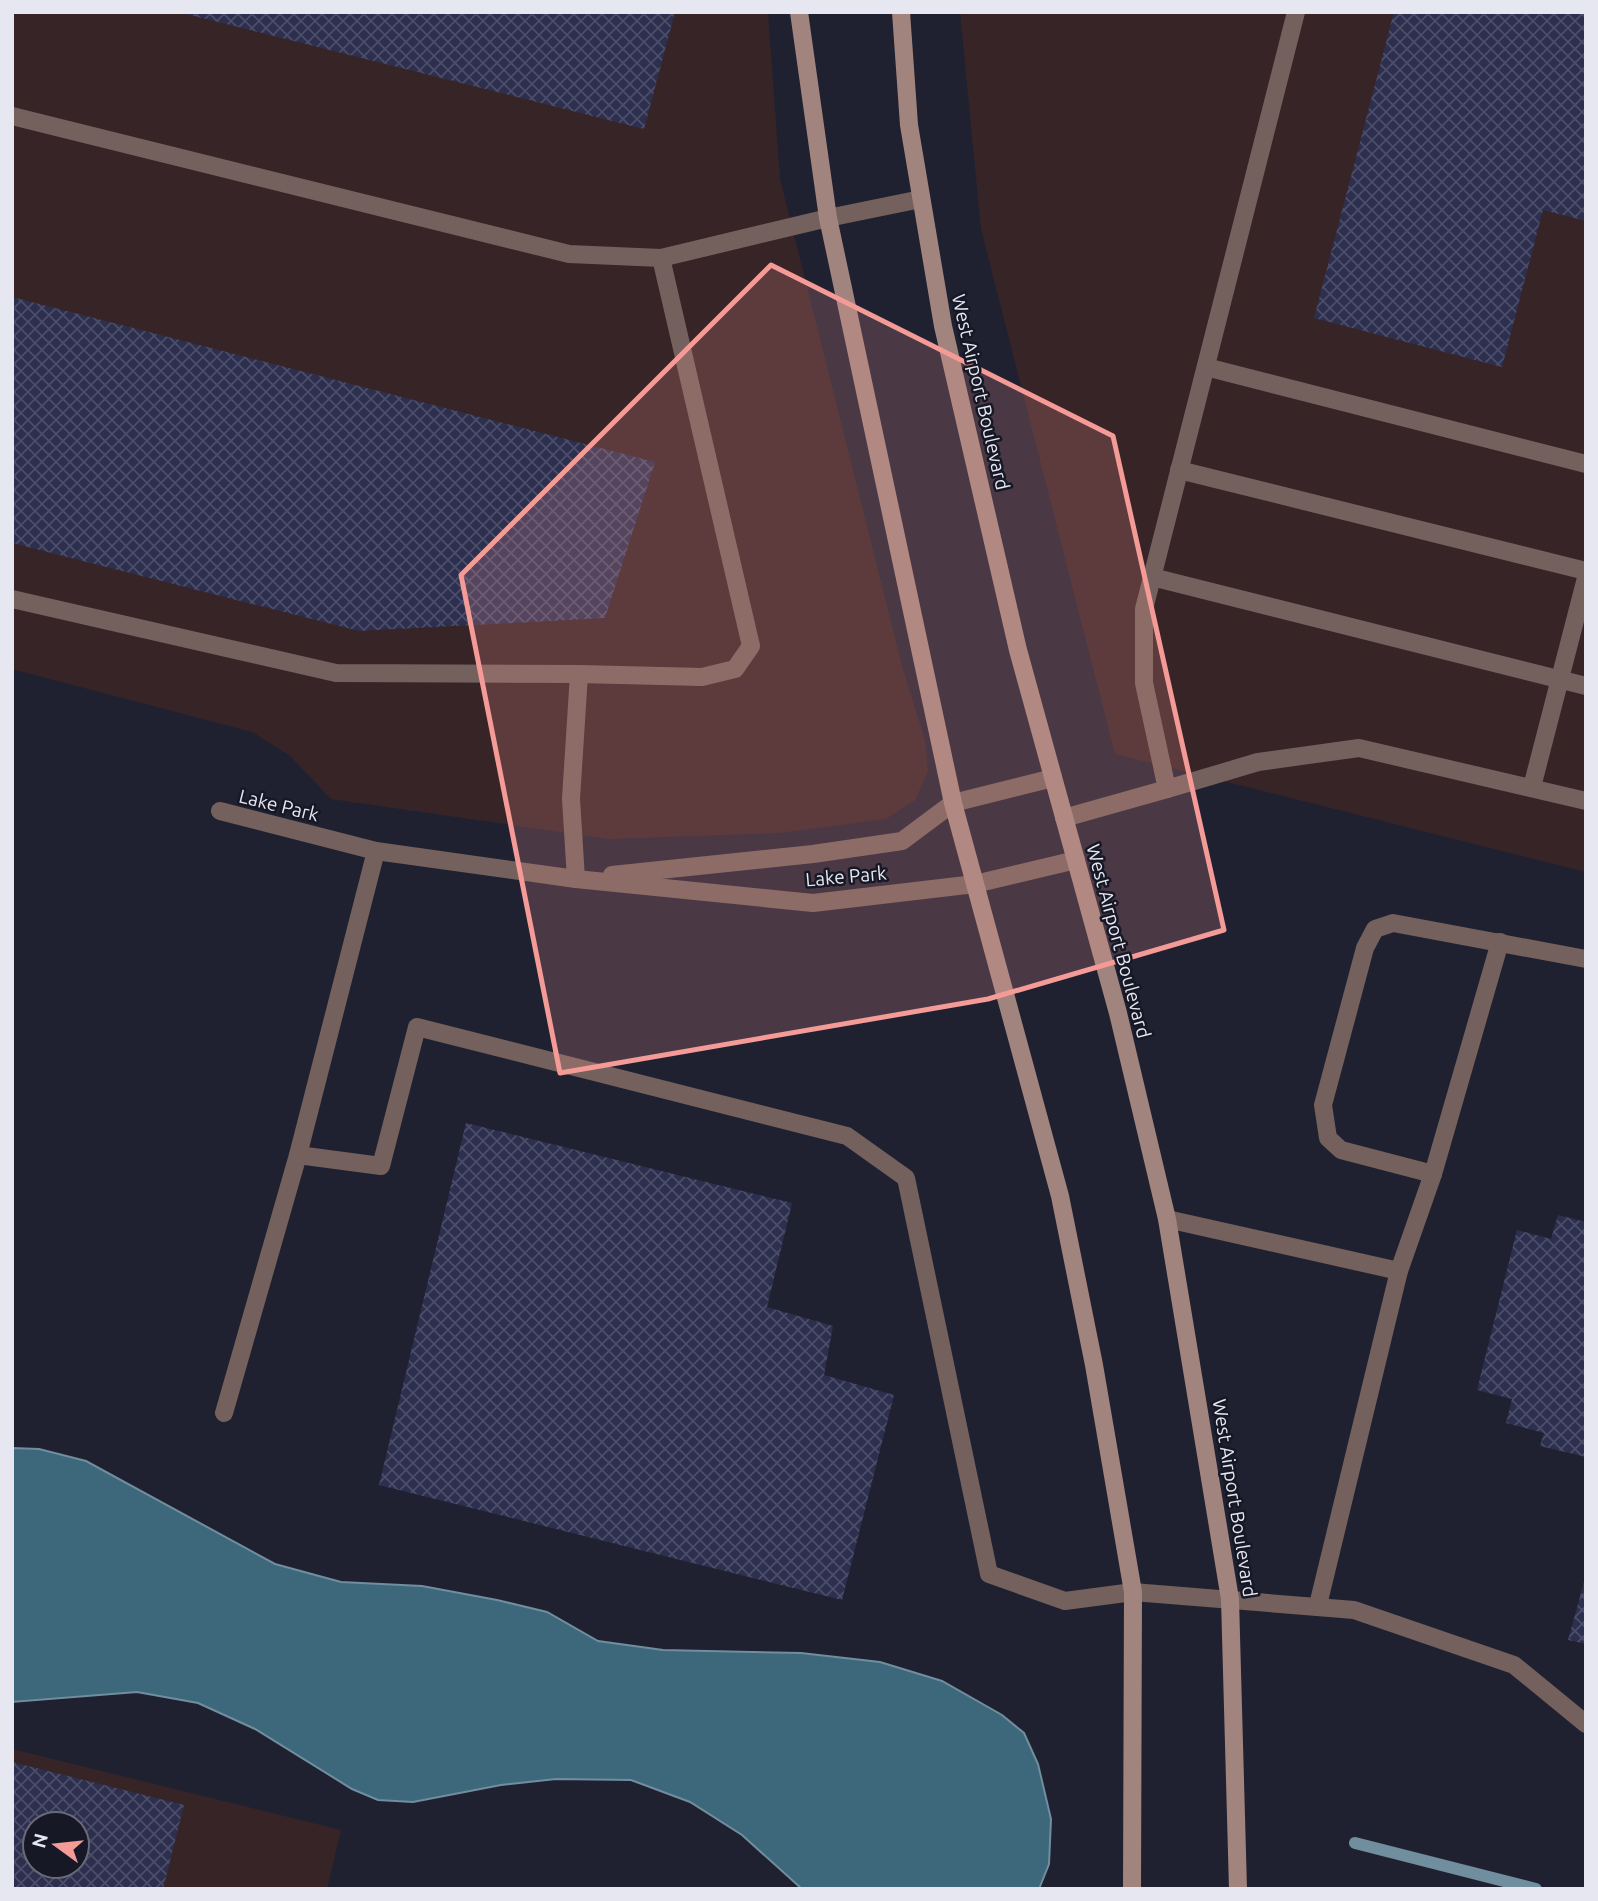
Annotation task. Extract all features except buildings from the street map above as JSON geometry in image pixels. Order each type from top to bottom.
[{"type":"main road","points":[[799,12],[828,218],[953,803],[1060,1196],[1094,1365],[1133,1592],[1132,1889]]},
{"type":"main road","name":"West Airport Boulevard","points":[[901,12],[909,125],[943,326],[1018,650],[1118,1013],[1167,1219],[1230,1599],[1238,1889]]},
{"type":"street","points":[[1167,789],[1144,683],[1144,609],[1296,12]]},
{"type":"street","points":[[12,116],[569,254],[661,258],[828,218],[922,200]]},
{"type":"street","points":[[12,599],[336,673],[702,677],[736,669],[751,646],[661,258]]},
{"type":"street","points":[[1206,367],[1586,464]]},
{"type":"street","points":[[1179,470],[1586,571]]},
{"type":"street","points":[[1152,577],[1586,686]]},
{"type":"street","points":[[1532,787],[1586,578]]},
{"type":"street","points":[[576,879],[570,799],[579,674]]},
{"type":"street","points":[[1065,818],[1258,762],[1359,748],[1586,801]]},
{"type":"street","name":"Lake Park","points":[[576,879],[813,854],[902,841],[953,803],[1053,778]]},
{"type":"street","name":"Lake Park","points":[[220,811],[376,851],[576,879],[813,903],[975,884],[1076,860]]},
{"type":"street","points":[[225,1413],[298,1155],[376,851]]},
{"type":"street","points":[[1433,1174],[1340,1150],[1328,1138],[1322,1105],[1364,948],[1375,929],[1393,923],[1586,959]]},
{"type":"street","points":[[1318,1605],[1399,1271],[1433,1174],[1500,942]]},
{"type":"street","points":[[298,1155],[381,1166],[417,1027],[847,1136],[906,1178],[989,1574],[1065,1601],[1133,1592],[1354,1610],[1514,1665],[1586,1724]]},
{"type":"street","points":[[1167,1219],[1399,1271]]},
{"type":"highlighted area","points":[[771,265],[1113,436],[1224,930],[988,999],[560,1073],[461,575]]},
{"type":"shaded area","points":[[12,12],[768,12],[780,179],[903,670],[925,740],[928,772],[915,800],[886,819],[778,833],[608,839],[331,799],[290,756],[252,732],[12,669]]},
{"type":"shaded area","points":[[960,12],[1586,12],[1586,872],[1115,754],[981,229]]},
{"type":"shaded area","points":[[12,1749],[341,1830],[327,1889],[12,1889]]},
{"type":"water","points":[[12,1448],[39,1449],[86,1461],[275,1564],[341,1582],[422,1586],[497,1600],[547,1612],[598,1641],[663,1650],[801,1653],[880,1662],[942,1681],[1002,1715],[1024,1733],[1038,1764],[1051,1819],[1049,1864],[1039,1889],[802,1889],[742,1835],[690,1802],[631,1780],[556,1779],[501,1785],[413,1802],[378,1800],[352,1789],[255,1729],[198,1703],[137,1692],[12,1702]]},
{"type":"waterway","points":[[1355,1843],[1536,1889]]}]
